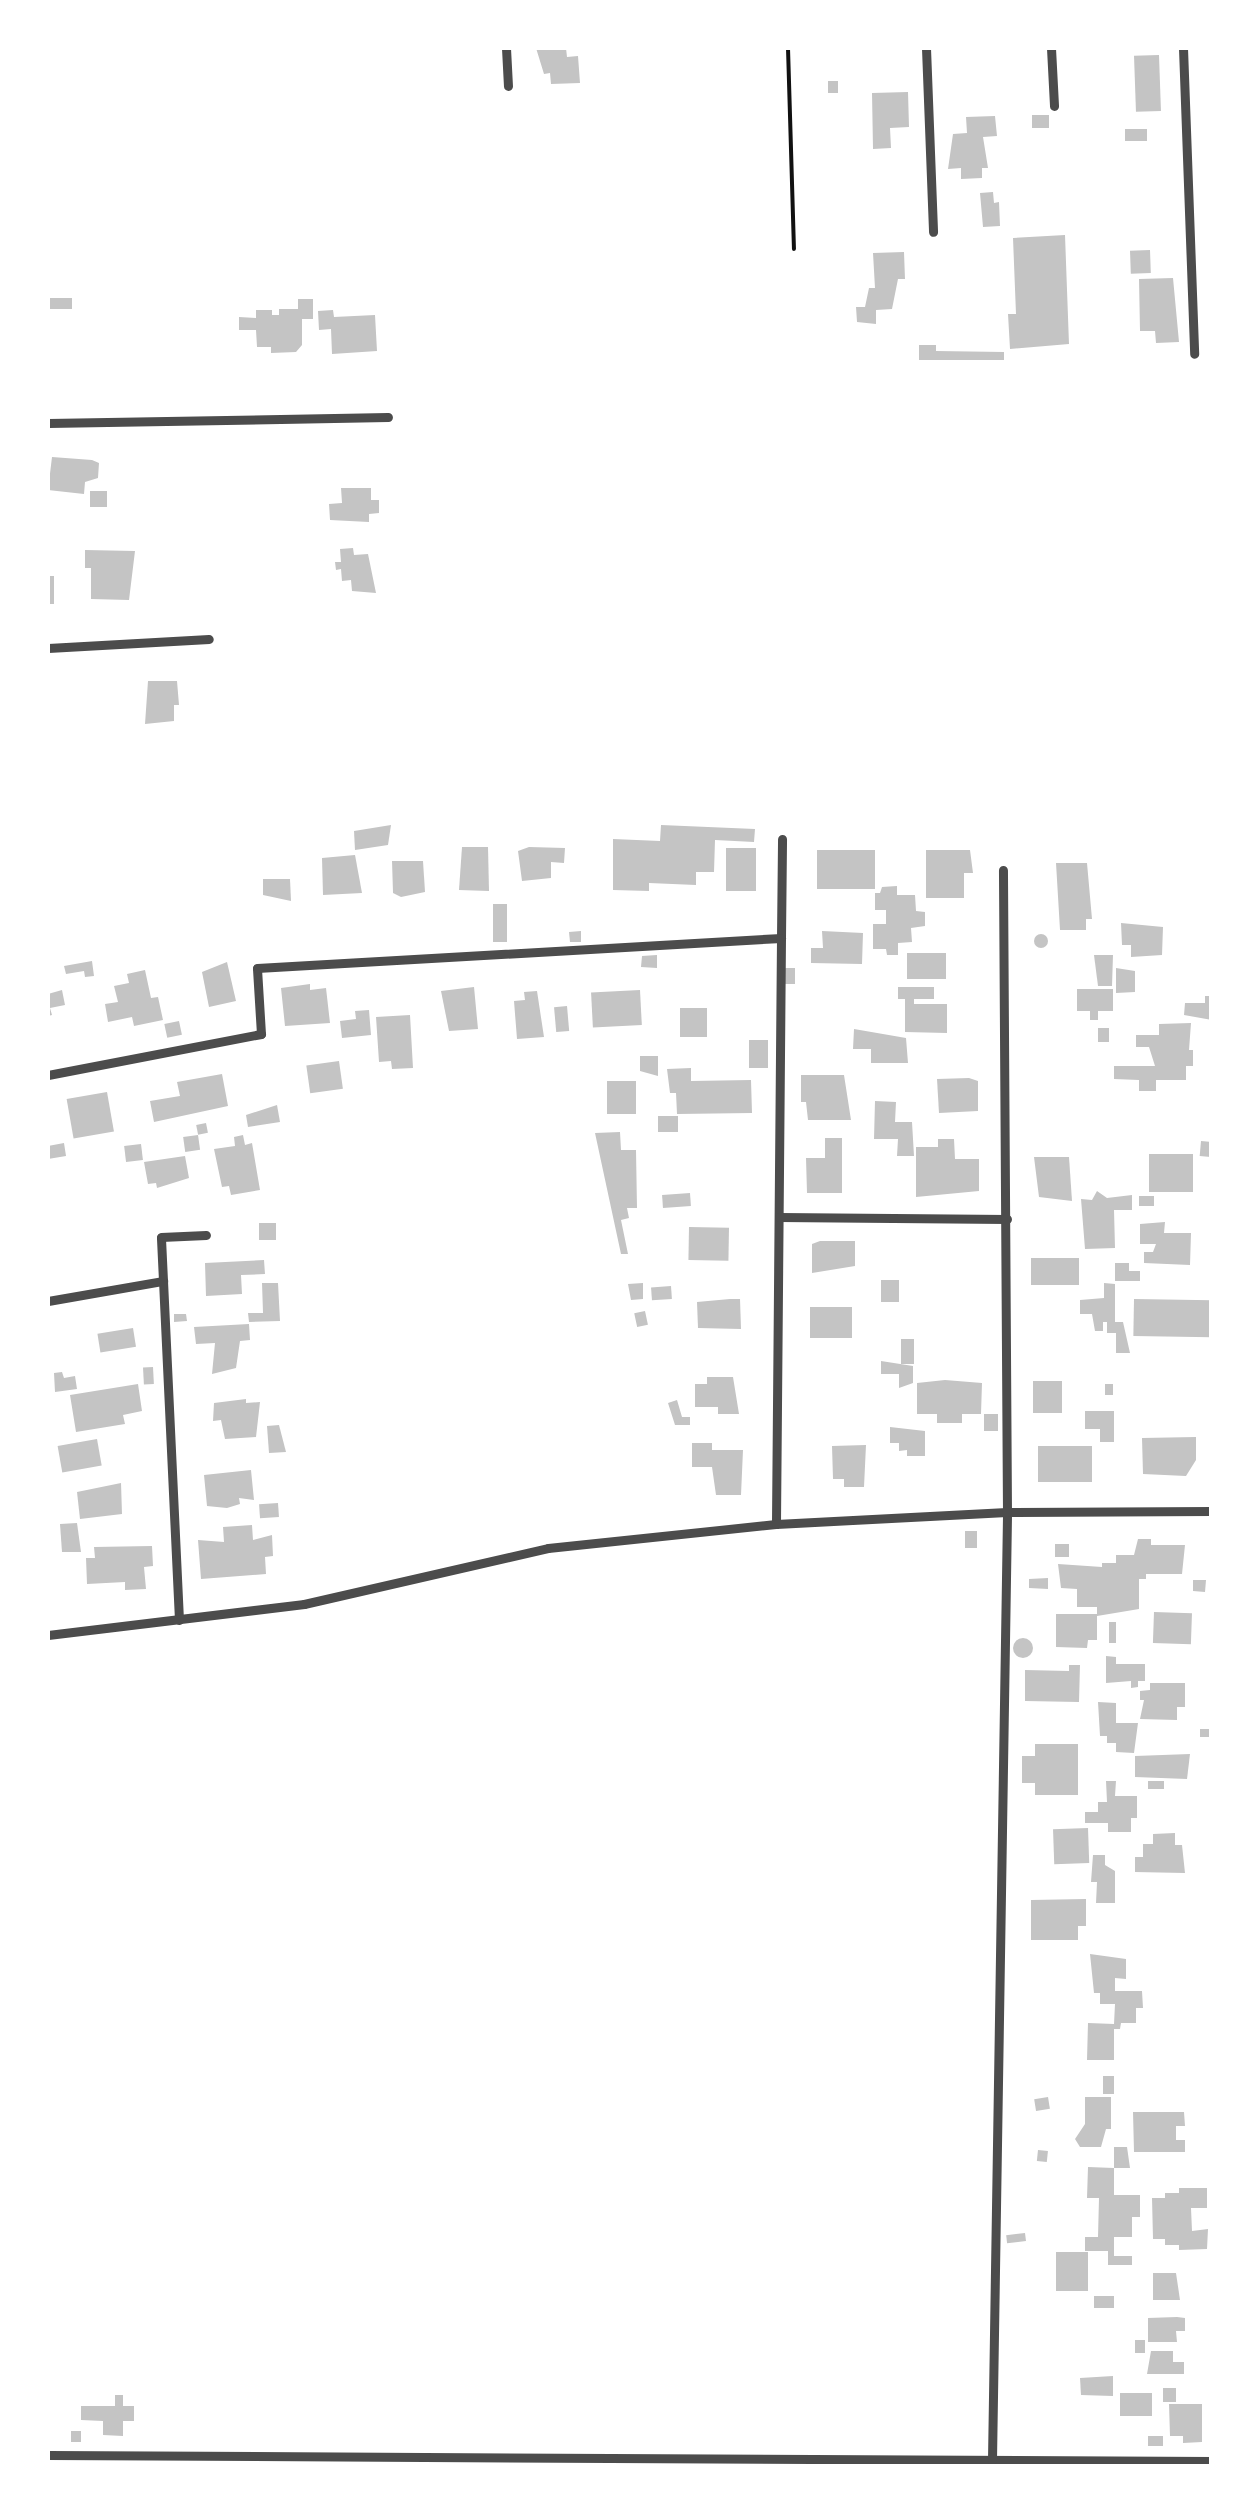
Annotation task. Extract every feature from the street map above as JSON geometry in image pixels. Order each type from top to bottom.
[{"type":"street","points":[[506,48],[508,86]]},
{"type":"street","points":[[926,48],[934,232]]},
{"type":"street","points":[[1051,48],[1054,106]]},
{"type":"street","points":[[1183,48],[1194,354]]},
{"type":"street","points":[[48,423],[388,417]]},
{"type":"street","points":[[48,648],[209,639]]},
{"type":"street","points":[[776,1524],[782,838]]},
{"type":"street","points":[[992,2460],[1007,1512],[1003,870]]},
{"type":"street","points":[[48,1075],[262,1034],[257,968],[781,938]]},
{"type":"street","points":[[780,1217],[1007,1219]]},
{"type":"street","points":[[179,1620],[162,1238],[206,1235]]},
{"type":"street","points":[[48,1302],[164,1281]]},
{"type":"street","points":[[48,1635],[304,1604],[548,1548],[776,1524],[1007,1512],[1212,1511]]},
{"type":"street","points":[[48,2456],[260,2462],[1212,2461]]},
{"type":"path","points":[[788,48],[794,249]]},
{"type":"building","points":[[536,48],[566,48],[567,57],[578,56],[580,83],[551,84],[550,73],[544,74]]},
{"type":"building","points":[[1159,55],[1161,111],[1136,112],[1134,56]]},
{"type":"building","points":[[828,81],[838,81],[838,93],[828,93]]},
{"type":"building","points":[[908,92],[909,127],[890,128],[891,148],[873,149],[872,93]]},
{"type":"building","points":[[1032,115],[1049,115],[1049,128],[1032,128]]},
{"type":"building","points":[[995,116],[997,136],[983,137],[988,168],[982,168],[982,178],[961,179],[961,168],[948,169],[953,134],[967,133],[966,117]]},
{"type":"building","points":[[1125,129],[1147,129],[1147,141],[1125,141]]},
{"type":"building","points":[[993,192],[994,203],[999,202],[1000,226],[983,227],[980,193]]},
{"type":"building","points":[[1065,235],[1069,344],[1010,349],[1008,314],[1016,314],[1013,238]]},
{"type":"building","points":[[1150,250],[1151,273],[1131,274],[1130,251]]},
{"type":"building","points":[[904,252],[905,279],[898,279],[892,309],[876,310],[876,324],[857,322],[856,307],[865,307],[869,288],[875,288],[873,253]]},
{"type":"building","points":[[1173,278],[1179,342],[1156,343],[1155,331],[1140,331],[1139,279]]},
{"type":"building","points":[[48,298],[72,298],[72,309],[48,309]]},
{"type":"building","points":[[298,299],[313,299],[313,319],[302,319],[302,345],[296,352],[271,353],[271,347],[257,347],[256,330],[239,330],[239,317],[256,318],[256,310],[272,310],[272,315],[279,315],[279,309],[298,309]]},
{"type":"building","points":[[333,310],[334,317],[375,315],[377,351],[332,354],[331,329],[319,330],[318,311]]},
{"type":"building","points":[[919,345],[936,345],[936,351],[1004,352],[1004,360],[919,360]]},
{"type":"building","points":[[52,457],[99,463],[98,478],[85,482],[84,494],[48,490]]},
{"type":"building","points":[[341,488],[371,488],[371,500],[379,500],[379,513],[369,514],[369,522],[330,520],[329,504],[342,503]]},
{"type":"building","points":[[90,491],[107,491],[107,507],[90,507]]},
{"type":"building","points":[[353,548],[354,555],[368,554],[376,593],[352,591],[351,580],[342,581],[341,569],[336,570],[335,562],[341,562],[340,549]]},
{"type":"building","points":[[85,550],[135,551],[129,600],[91,599],[91,568],[85,568]]},
{"type":"building","points":[[48,576],[54,576],[54,604],[48,604]]},
{"type":"building","points":[[148,681],[177,681],[179,705],[174,705],[174,721],[145,724]]},
{"type":"building","points":[[391,825],[388,845],[355,850],[354,831]]},
{"type":"building","points":[[661,825],[755,829],[754,842],[715,840],[714,872],[696,872],[696,885],[649,883],[649,891],[613,890],[613,839],[660,841]]},
{"type":"building","points":[[462,847],[488,847],[489,891],[459,890]]},
{"type":"building","points":[[529,847],[565,848],[564,863],[551,862],[551,878],[522,881],[518,851]]},
{"type":"building","points":[[726,848],[756,848],[756,891],[726,891]]},
{"type":"building","points":[[817,850],[875,850],[875,889],[817,889]]},
{"type":"building","points":[[926,850],[970,850],[973,873],[964,873],[964,898],[926,898]]},
{"type":"building","points":[[355,855],[362,893],[323,895],[322,858]]},
{"type":"building","points":[[392,861],[423,861],[425,892],[401,897],[393,893]]},
{"type":"building","points":[[1056,863],[1087,863],[1092,919],[1086,919],[1086,930],[1060,930]]},
{"type":"building","points":[[263,879],[290,879],[291,901],[263,895]]},
{"type":"building","points":[[897,886],[897,895],[915,895],[916,911],[925,912],[925,926],[911,928],[912,942],[898,943],[898,955],[887,955],[886,949],[873,949],[873,924],[886,924],[886,910],[875,910],[875,893],[880,893],[882,887]]},
{"type":"building","points":[[493,904],[507,904],[507,942],[493,942]]},
{"type":"building","points":[[1121,923],[1163,927],[1162,955],[1131,957],[1131,945],[1122,945]]},
{"type":"building","points":[[581,931],[581,942],[570,942],[569,932]]},
{"type":"building","points":[[822,931],[863,933],[862,964],[811,963],[811,948],[823,948]]},
{"type":"building","points":[[1041,934],[1048,941],[1041,948],[1034,941]]},
{"type":"building","points":[[907,953],[946,953],[946,979],[907,979]]},
{"type":"building","points":[[657,955],[657,968],[641,967],[642,956]]},
{"type":"building","points":[[1094,955],[1113,955],[1112,986],[1098,986]]},
{"type":"building","points":[[92,961],[94,976],[85,977],[84,971],[66,974],[64,966]]},
{"type":"building","points":[[227,962],[236,1001],[209,1007],[202,972]]},
{"type":"building","points":[[785,968],[795,968],[795,984],[785,984]]},
{"type":"building","points":[[1116,968],[1135,971],[1135,992],[1116,993]]},
{"type":"building","points":[[145,970],[151,998],[158,997],[163,1020],[134,1026],[132,1017],[108,1022],[105,1004],[118,1002],[114,986],[129,983],[127,974]]},
{"type":"building","points":[[310,984],[310,990],[326,988],[330,1023],[285,1026],[281,988]]},
{"type":"building","points":[[474,987],[478,1029],[449,1031],[441,991]]},
{"type":"building","points":[[898,987],[934,987],[934,999],[914,999],[914,1004],[947,1004],[947,1033],[905,1032],[905,999],[898,999]]},
{"type":"building","points":[[1077,989],[1113,989],[1113,1011],[1098,1011],[1098,1020],[1090,1020],[1090,1011],[1077,1011]]},
{"type":"building","points":[[62,990],[65,1005],[50,1008],[52,1015],[48,1016],[48,994]]},
{"type":"building","points":[[640,990],[642,1025],[593,1028],[591,993]]},
{"type":"building","points":[[537,991],[544,1037],[517,1039],[514,1001],[525,1000],[524,992]]},
{"type":"building","points":[[1205,996],[1212,996],[1212,1020],[1184,1015],[1185,1003],[1205,1003]]},
{"type":"building","points":[[567,1006],[569,1031],[556,1032],[554,1007]]},
{"type":"building","points":[[680,1008],[707,1008],[707,1037],[680,1037]]},
{"type":"building","points":[[369,1010],[371,1035],[342,1038],[340,1021],[356,1019],[355,1011]]},
{"type":"building","points":[[410,1015],[413,1068],[392,1069],[391,1061],[379,1062],[376,1017]]},
{"type":"building","points":[[179,1021],[182,1035],[167,1038],[164,1024]]},
{"type":"building","points":[[1191,1023],[1189,1050],[1193,1050],[1193,1066],[1186,1066],[1186,1080],[1156,1080],[1156,1091],[1139,1091],[1139,1080],[1114,1079],[1114,1066],[1155,1066],[1149,1047],[1136,1047],[1136,1035],[1159,1035],[1159,1024]]},
{"type":"building","points":[[1098,1028],[1109,1028],[1109,1042],[1098,1042]]},
{"type":"building","points":[[854,1029],[906,1038],[908,1063],[871,1063],[871,1049],[853,1049]]},
{"type":"building","points":[[749,1040],[768,1040],[768,1068],[749,1068]]},
{"type":"building","points":[[640,1056],[658,1056],[658,1076],[640,1071]]},
{"type":"building","points":[[339,1061],[343,1089],[310,1093],[306,1066]]},
{"type":"building","points":[[691,1068],[691,1081],[751,1080],[752,1113],[677,1114],[676,1093],[670,1093],[667,1069]]},
{"type":"building","points":[[222,1074],[228,1106],[154,1122],[150,1101],[180,1096],[177,1082]]},
{"type":"building","points":[[801,1075],[844,1075],[851,1120],[808,1120],[806,1102],[801,1102]]},
{"type":"building","points":[[937,1079],[978,1081],[978,1111],[939,1113]]},
{"type":"building","points":[[607,1081],[636,1081],[636,1114],[607,1114]]},
{"type":"building","points":[[107,1092],[114,1131],[74,1139],[67,1099]]},
{"type":"building","points":[[875,1101],[896,1102],[895,1122],[912,1122],[914,1156],[897,1156],[898,1139],[874,1139]]},
{"type":"building","points":[[277,1105],[280,1122],[248,1127],[246,1115]]},
{"type":"building","points":[[658,1116],[678,1116],[678,1132],[658,1132]]},
{"type":"building","points":[[206,1123],[208,1133],[198,1135],[196,1125]]},
{"type":"building","points":[[620,1132],[621,1150],[636,1150],[637,1208],[627,1208],[629,1218],[621,1220],[628,1254],[621,1254],[595,1133]]},
{"type":"building","points":[[198,1135],[200,1150],[185,1152],[183,1137]]},
{"type":"building","points":[[243,1135],[245,1145],[252,1143],[260,1190],[231,1195],[229,1186],[222,1187],[214,1149],[235,1146],[234,1137]]},
{"type":"building","points":[[825,1138],[842,1138],[842,1193],[807,1193],[806,1158],[825,1158]]},
{"type":"building","points":[[938,1139],[954,1139],[955,1159],[979,1159],[979,1191],[916,1197],[916,1147],[938,1147]]},
{"type":"building","points":[[1201,1141],[1212,1142],[1211,1157],[1200,1156]]},
{"type":"building","points":[[64,1143],[66,1156],[48,1159],[48,1146]]},
{"type":"building","points":[[141,1144],[143,1160],[126,1162],[124,1146]]},
{"type":"building","points":[[1149,1154],[1193,1154],[1193,1192],[1149,1192]]},
{"type":"building","points":[[185,1156],[189,1178],[157,1188],[156,1183],[148,1184],[144,1162]]},
{"type":"building","points":[[1034,1157],[1069,1157],[1072,1201],[1039,1197]]},
{"type":"building","points":[[1097,1191],[1107,1198],[1132,1195],[1132,1210],[1114,1210],[1115,1248],[1085,1249],[1081,1199],[1092,1200]]},
{"type":"building","points":[[690,1193],[691,1206],[663,1208],[662,1195]]},
{"type":"building","points":[[1139,1196],[1154,1196],[1154,1206],[1139,1206]]},
{"type":"building","points":[[1165,1222],[1164,1233],[1191,1233],[1190,1265],[1144,1263],[1144,1252],[1153,1252],[1156,1244],[1140,1244],[1140,1224]]},
{"type":"building","points":[[259,1223],[276,1223],[276,1240],[259,1240]]},
{"type":"building","points":[[689,1227],[729,1228],[728,1261],[688,1260]]},
{"type":"building","points":[[855,1241],[855,1266],[812,1273],[812,1244]]},
{"type":"building","points":[[1031,1258],[1079,1258],[1079,1285],[1031,1285]]},
{"type":"building","points":[[264,1260],[265,1274],[241,1275],[242,1294],[206,1296],[205,1263]]},
{"type":"building","points":[[1115,1263],[1129,1263],[1129,1271],[1140,1271],[1140,1281],[1115,1281]]},
{"type":"building","points":[[881,1280],[899,1280],[899,1302],[881,1302]]},
{"type":"building","points":[[262,1283],[278,1283],[280,1321],[249,1322],[248,1313],[263,1313]]},
{"type":"building","points":[[643,1283],[643,1299],[631,1300],[628,1284]]},
{"type":"building","points":[[1104,1283],[1115,1284],[1115,1322],[1123,1322],[1130,1353],[1116,1353],[1116,1333],[1107,1333],[1107,1322],[1103,1322],[1103,1331],[1095,1331],[1092,1314],[1080,1314],[1080,1300],[1104,1298]]},
{"type":"building","points":[[671,1286],[672,1299],[652,1300],[651,1287]]},
{"type":"building","points":[[740,1299],[741,1329],[698,1328],[697,1302]]},
{"type":"building","points":[[1134,1299],[1212,1300],[1211,1337],[1133,1336]]},
{"type":"building","points":[[810,1307],[852,1307],[852,1338],[810,1338]]},
{"type":"building","points":[[645,1311],[648,1325],[637,1327],[634,1313]]},
{"type":"building","points":[[174,1314],[186,1314],[187,1321],[174,1322]]},
{"type":"building","points":[[249,1324],[250,1340],[240,1341],[236,1368],[212,1374],[215,1343],[196,1344],[194,1327]]},
{"type":"building","points":[[133,1328],[136,1347],[100,1352],[97,1334]]},
{"type":"building","points":[[901,1339],[914,1339],[914,1364],[901,1364]]},
{"type":"building","points":[[881,1361],[913,1366],[913,1383],[899,1388],[899,1374],[881,1374]]},
{"type":"building","points":[[153,1367],[154,1384],[144,1385],[143,1368]]},
{"type":"building","points":[[62,1372],[64,1378],[75,1376],[77,1389],[55,1392],[54,1373]]},
{"type":"building","points":[[707,1377],[733,1377],[739,1414],[718,1414],[718,1407],[695,1407],[695,1384],[707,1384]]},
{"type":"building","points":[[1033,1381],[1062,1381],[1062,1413],[1033,1413]]},
{"type":"building","points":[[917,1383],[982,1383],[981,1414],[962,1414],[962,1423],[937,1423],[937,1414],[917,1414]]},
{"type":"building","points":[[138,1384],[142,1411],[123,1415],[125,1424],[76,1432],[70,1395]]},
{"type":"building","points":[[1105,1384],[1113,1384],[1113,1395],[1105,1395]]},
{"type":"building","points":[[246,1399],[246,1403],[260,1402],[256,1437],[225,1439],[221,1420],[213,1421],[214,1403]]},
{"type":"building","points":[[677,1400],[682,1417],[690,1417],[690,1425],[675,1425],[668,1403]]},
{"type":"building","points":[[1085,1411],[1114,1411],[1114,1442],[1100,1442],[1100,1429],[1085,1429]]},
{"type":"building","points":[[984,1414],[998,1414],[998,1431],[984,1431]]},
{"type":"building","points":[[279,1425],[286,1452],[269,1453],[267,1426]]},
{"type":"building","points":[[890,1427],[925,1431],[925,1456],[907,1456],[907,1450],[899,1451],[899,1443],[890,1443]]},
{"type":"building","points":[[1196,1437],[1196,1460],[1186,1476],[1143,1474],[1142,1438]]},
{"type":"building","points":[[97,1439],[102,1466],[62,1473],[58,1446]]},
{"type":"building","points":[[692,1443],[712,1443],[712,1450],[743,1450],[741,1495],[716,1495],[712,1467],[692,1467]]},
{"type":"building","points":[[866,1445],[864,1487],[844,1487],[844,1479],[833,1479],[832,1446]]},
{"type":"building","points":[[1038,1446],[1092,1446],[1092,1482],[1038,1482]]},
{"type":"building","points":[[251,1470],[254,1500],[239,1498],[240,1504],[227,1508],[207,1506],[204,1475]]},
{"type":"building","points":[[121,1483],[122,1514],[80,1519],[77,1492]]},
{"type":"building","points":[[278,1503],[279,1517],[260,1518],[259,1504]]},
{"type":"building","points":[[77,1523],[81,1552],[62,1552],[60,1524]]},
{"type":"building","points":[[252,1525],[253,1540],[272,1535],[273,1556],[265,1557],[266,1574],[201,1579],[198,1540],[224,1542],[223,1527]]},
{"type":"building","points":[[965,1531],[977,1531],[977,1548],[965,1548]]},
{"type":"building","points":[[1138,1539],[1151,1539],[1151,1545],[1185,1545],[1182,1574],[1146,1574],[1146,1579],[1139,1579],[1139,1609],[1097,1616],[1097,1640],[1088,1640],[1087,1648],[1056,1647],[1056,1614],[1097,1614],[1097,1607],[1077,1607],[1077,1589],[1061,1588],[1058,1564],[1102,1567],[1102,1563],[1116,1563],[1116,1555],[1134,1555]]},
{"type":"building","points":[[1055,1544],[1069,1544],[1069,1557],[1055,1557]]},
{"type":"building","points":[[152,1546],[153,1566],[144,1567],[146,1589],[125,1590],[125,1582],[87,1584],[86,1558],[95,1558],[94,1547]]},
{"type":"building","points":[[1048,1578],[1048,1589],[1029,1588],[1029,1579]]},
{"type":"building","points":[[1193,1580],[1206,1580],[1205,1592],[1193,1591]]},
{"type":"building","points":[[1154,1612],[1192,1613],[1191,1644],[1153,1643]]},
{"type":"building","points":[[1109,1622],[1116,1622],[1116,1643],[1109,1643]]},
{"type":"building","points":[[1019,1638],[1027,1638],[1033,1648],[1027,1658],[1019,1658],[1013,1652],[1013,1644]]},
{"type":"building","points":[[1106,1656],[1116,1657],[1116,1664],[1145,1664],[1145,1681],[1138,1681],[1138,1687],[1131,1688],[1131,1681],[1106,1683]]},
{"type":"building","points":[[1069,1665],[1080,1665],[1079,1702],[1025,1701],[1025,1670],[1069,1671]]},
{"type":"building","points":[[1150,1683],[1185,1683],[1185,1707],[1177,1707],[1177,1720],[1140,1719],[1144,1700],[1140,1700],[1140,1691],[1150,1690]]},
{"type":"building","points":[[1098,1702],[1116,1703],[1116,1723],[1138,1723],[1134,1753],[1116,1752],[1116,1743],[1107,1743],[1107,1736],[1100,1736]]},
{"type":"building","points":[[1200,1729],[1212,1729],[1212,1737],[1200,1737]]},
{"type":"building","points":[[1035,1744],[1078,1744],[1078,1795],[1035,1795],[1035,1783],[1022,1783],[1022,1756],[1035,1756]]},
{"type":"building","points":[[1190,1754],[1187,1779],[1135,1777],[1135,1756]]},
{"type":"building","points":[[1106,1781],[1116,1781],[1115,1796],[1137,1796],[1137,1818],[1131,1818],[1131,1832],[1108,1832],[1108,1823],[1085,1823],[1085,1812],[1098,1812],[1098,1802],[1107,1802]]},
{"type":"building","points":[[1148,1781],[1164,1781],[1164,1789],[1148,1789]]},
{"type":"building","points":[[1088,1828],[1089,1863],[1054,1864],[1053,1829]]},
{"type":"building","points":[[1175,1833],[1175,1845],[1182,1845],[1185,1873],[1135,1872],[1135,1857],[1143,1857],[1143,1844],[1153,1844],[1153,1834]]},
{"type":"building","points":[[1093,1855],[1105,1855],[1105,1865],[1115,1871],[1115,1903],[1096,1903],[1097,1882],[1091,1882]]},
{"type":"building","points":[[1086,1899],[1086,1926],[1078,1926],[1078,1940],[1031,1940],[1031,1900]]},
{"type":"building","points":[[1090,1954],[1126,1959],[1126,1979],[1115,1978],[1115,1991],[1142,1991],[1143,2008],[1136,2008],[1136,2023],[1121,2023],[1120,2029],[1114,2029],[1114,2060],[1087,2060],[1088,2023],[1114,2024],[1115,2004],[1100,2004],[1100,1993],[1094,1993]]},
{"type":"building","points":[[1103,2076],[1114,2076],[1114,2094],[1103,2094]]},
{"type":"building","points":[[1048,2097],[1050,2109],[1036,2111],[1034,2099]]},
{"type":"building","points":[[1085,2097],[1111,2097],[1111,2129],[1106,2129],[1101,2147],[1080,2147],[1075,2139],[1085,2124]]},
{"type":"building","points":[[1133,2112],[1184,2112],[1185,2126],[1176,2126],[1176,2140],[1185,2140],[1185,2152],[1134,2152]]},
{"type":"building","points":[[1114,2147],[1127,2147],[1130,2168],[1114,2168]]},
{"type":"building","points":[[1038,2150],[1048,2151],[1047,2162],[1037,2161]]},
{"type":"building","points":[[1088,2167],[1114,2168],[1114,2195],[1140,2195],[1140,2217],[1132,2217],[1132,2237],[1114,2237],[1114,2256],[1132,2256],[1132,2265],[1108,2265],[1108,2251],[1085,2251],[1085,2237],[1098,2237],[1099,2198],[1087,2198]]},
{"type":"building","points":[[1179,2188],[1207,2188],[1207,2208],[1191,2208],[1192,2231],[1208,2229],[1207,2249],[1179,2250],[1179,2245],[1165,2245],[1165,2239],[1153,2239],[1152,2198],[1179,2193]]},
{"type":"building","points":[[1025,2233],[1026,2241],[1007,2243],[1006,2235]]},
{"type":"building","points":[[1056,2252],[1088,2252],[1088,2291],[1056,2291]]},
{"type":"building","points":[[1153,2273],[1176,2273],[1180,2300],[1153,2300]]},
{"type":"building","points":[[1094,2296],[1114,2296],[1114,2308],[1094,2308]]},
{"type":"building","points":[[1148,2318],[1185,2318],[1185,2331],[1176,2331],[1177,2342],[1148,2342]]},
{"type":"building","points":[[1135,2340],[1145,2340],[1145,2353],[1135,2353]]},
{"type":"building","points":[[1151,2351],[1173,2351],[1173,2362],[1184,2362],[1184,2374],[1147,2374]]},
{"type":"building","points":[[1113,2376],[1113,2396],[1081,2395],[1080,2378]]},
{"type":"building","points":[[1163,2388],[1176,2388],[1176,2402],[1163,2402]]},
{"type":"building","points":[[1120,2393],[1152,2393],[1152,2416],[1120,2416]]},
{"type":"building","points":[[115,2395],[123,2395],[123,2406],[134,2406],[134,2421],[123,2421],[123,2436],[103,2435],[103,2421],[81,2420],[81,2406],[115,2406]]},
{"type":"building","points":[[1169,2404],[1202,2404],[1202,2442],[1183,2443],[1183,2436],[1170,2436]]},
{"type":"building","points":[[71,2431],[81,2431],[81,2442],[71,2442]]},
{"type":"building","points":[[1148,2436],[1163,2436],[1163,2446],[1148,2446]]}]
